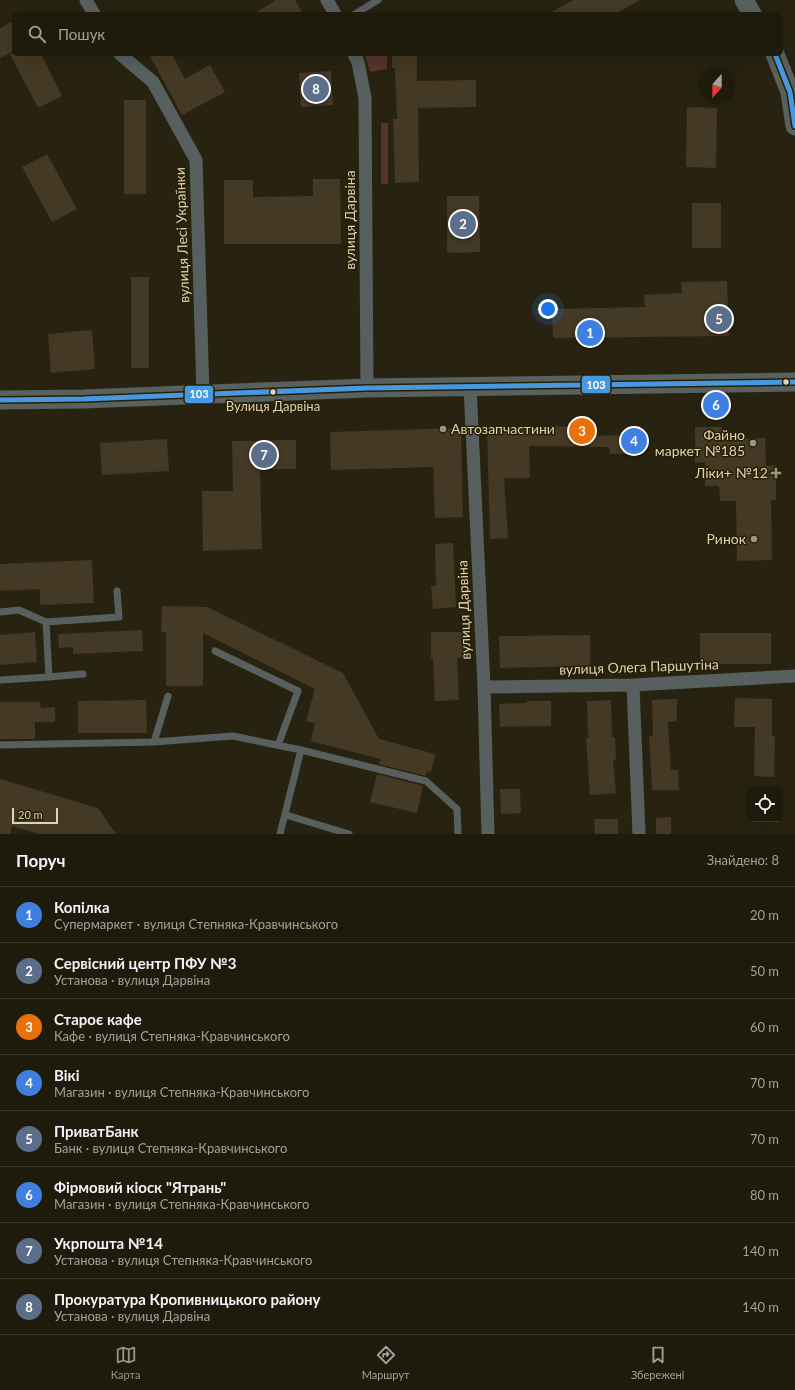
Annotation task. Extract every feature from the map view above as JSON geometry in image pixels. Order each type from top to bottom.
[{"type":"main road","points":[[744,0],[751,12]]},
{"type":"main road","points":[[775,56],[793,91],[795,126]]},
{"type":"main road","points":[[0,400],[83,399],[470,385],[795,382]]},
{"type":"street","points":[[86,0],[93,12]]},
{"type":"street","points":[[327,0],[334,12]]},
{"type":"street","name":"вулиця Лесі Українки","points":[[122,56],[153,82],[196,160],[203,394]]},
{"type":"street","name":"вулиця Дарвіна","points":[[355,56],[358,62],[365,98],[367,388]]},
{"type":"street","name":"вулиця Дарвіна","points":[[470,385],[484,687],[488,834]]},
{"type":"street","name":"вулиця Олега Паршутіна","points":[[484,687],[633,685],[795,676]]},
{"type":"street","points":[[633,685],[639,834]]},
{"type":"lane","points":[[358,12],[378,0]]},
{"type":"lane","points":[[0,612],[19,610],[46,622],[119,617],[117,590]]},
{"type":"lane","points":[[46,622],[49,676]]},
{"type":"lane","points":[[215,651],[298,691],[278,745]]},
{"type":"lane","points":[[0,680],[83,674]]},
{"type":"lane","points":[[154,742],[168,696]]},
{"type":"lane","points":[[0,745],[154,742],[233,736],[301,750],[426,781],[457,810],[458,834]]},
{"type":"lane","points":[[280,834],[301,750]]},
{"type":"lane","points":[[286,814],[349,834]]},
{"type":"shaded area","points":[[366,56],[387,56],[387,69],[370,72]]},
{"type":"shaded area","points":[[381,123],[388,123],[388,184],[381,184]]},
{"type":"building","points":[[276,0],[295,0],[302,12],[256,12]]},
{"type":"building","points":[[573,0],[640,0],[618,12],[552,12]]},
{"type":"building","points":[[12,22],[12,52],[0,58],[0,28]]},
{"type":"building","points":[[10,54],[12,54],[12,56],[42,56],[62,96],[38,108]]},
{"type":"building","points":[[150,56],[173,56],[185,79],[210,65],[225,92],[182,115]]},
{"type":"building","points":[[392,56],[417,56],[417,81],[476,80],[476,107],[418,108],[419,182],[395,183],[393,119],[397,119],[395,68],[392,68]]},
{"type":"building","points":[[331,71],[333,105],[301,107],[299,73]]},
{"type":"building","points":[[124,100],[146,100],[146,194],[124,194]]},
{"type":"building","points":[[687,107],[717,108],[716,168],[686,167]]},
{"type":"building","points":[[47,154],[77,209],[52,222],[22,167]]},
{"type":"building","points":[[313,179],[340,179],[341,244],[224,244],[224,180],[253,180],[253,197],[313,196]]},
{"type":"building","points":[[447,196],[479,196],[480,252],[447,253]]},
{"type":"building","points":[[692,203],[721,203],[721,248],[692,248]]},
{"type":"building","points":[[131,277],[149,277],[149,368],[131,368]]},
{"type":"building","points":[[727,281],[729,336],[553,338],[552,309],[645,307],[644,295],[682,293],[681,282]]},
{"type":"building","points":[[92,330],[95,369],[51,373],[48,334]]},
{"type":"building","points":[[542,426],[595,427],[596,436],[642,434],[642,453],[610,454],[609,447],[529,446],[530,478],[504,478],[508,538],[490,539],[487,428],[542,428]]},
{"type":"building","points":[[695,427],[722,427],[722,439],[765,438],[766,466],[776,465],[776,500],[771,500],[772,560],[737,561],[736,501],[720,501],[719,486],[705,486],[705,462],[695,463]]},
{"type":"building","points":[[461,428],[463,517],[435,518],[433,467],[331,470],[330,432]]},
{"type":"building","points":[[167,439],[169,471],[102,475],[100,443]]},
{"type":"building","points":[[296,440],[296,469],[260,469],[262,549],[203,551],[202,491],[233,491],[232,441]]},
{"type":"building","points":[[453,543],[456,607],[433,609],[431,586],[436,586],[435,544]]},
{"type":"building","points":[[92,560],[94,603],[40,605],[40,589],[0,591],[0,564]]},
{"type":"building","points":[[162,606],[207,607],[343,673],[379,739],[435,754],[431,772],[427,771],[426,776],[379,764],[380,759],[311,741],[315,723],[306,721],[315,689],[203,633],[203,686],[166,686],[166,632],[161,632]]},
{"type":"building","points":[[142,630],[143,651],[73,654],[73,647],[59,648],[58,634]]},
{"type":"building","points":[[35,632],[37,662],[0,665],[0,635]]},
{"type":"building","points":[[431,632],[464,632],[464,658],[457,658],[459,700],[435,701],[433,658],[431,658]]},
{"type":"building","points":[[700,633],[771,633],[771,664],[700,664]]},
{"type":"building","points":[[590,635],[590,666],[500,668],[499,636]]},
{"type":"building","points":[[735,698],[772,699],[772,736],[775,736],[774,777],[754,776],[755,727],[734,727]]},
{"type":"building","points":[[677,699],[677,721],[668,722],[671,770],[678,770],[679,790],[652,790],[649,736],[653,736],[652,700]]},
{"type":"building","points":[[146,700],[147,733],[78,733],[78,701]]},
{"type":"building","points":[[611,700],[612,737],[615,737],[616,760],[613,760],[616,793],[590,795],[586,738],[588,738],[587,701]]},
{"type":"building","points":[[527,701],[551,701],[551,726],[500,727],[499,704],[527,703]]},
{"type":"building","points":[[0,702],[40,702],[41,708],[55,707],[55,722],[35,722],[35,739],[0,739]]},
{"type":"building","points":[[377,774],[423,786],[417,813],[370,802]]},
{"type":"building","points":[[0,779],[98,808],[116,834],[39,834],[12,826],[10,834],[0,834]]},
{"type":"building","points":[[500,789],[520,789],[521,813],[501,814]]},
{"type":"building","points":[[671,817],[671,834],[656,834],[656,818]]},
{"type":"building","points":[[594,819],[618,819],[618,834],[595,834]]},
{"type":"transit line","name":"103","points":[[776,56],[790,92],[795,126]]},
{"type":"transit line","name":"103","points":[[0,400],[83,399],[367,388],[795,382]]},
{"type":"place","name":"Прокуратура Кропивницького району","points":[[316,89]]},
{"type":"place","name":"Сервісний центр ПФУ №3","points":[[463,224]]},
{"type":"place","name":"ПриватБанк","points":[[719,319]]},
{"type":"place","name":"Копілка","points":[[590,333]]},
{"type":"place","name":"Вулиця Дарвіна","points":[[273,392]]},
{"type":"place","name":"Фірмовий кіоск \"Ятрань\"","points":[[716,405]]},
{"type":"place","name":"Автозапчастини","points":[[443,429]]},
{"type":"place","name":"Староє кафе","points":[[582,431]]},
{"type":"place","name":"Вікі","points":[[634,441]]},
{"type":"place","name":"Файно маркет №185","points":[[753,443]]},
{"type":"place","name":"Укрпошта №14","points":[[264,455]]},
{"type":"place","name":"Ліки+ №12","points":[[776,473]]},
{"type":"place","name":"Ринок","points":[[754,539]]}]
